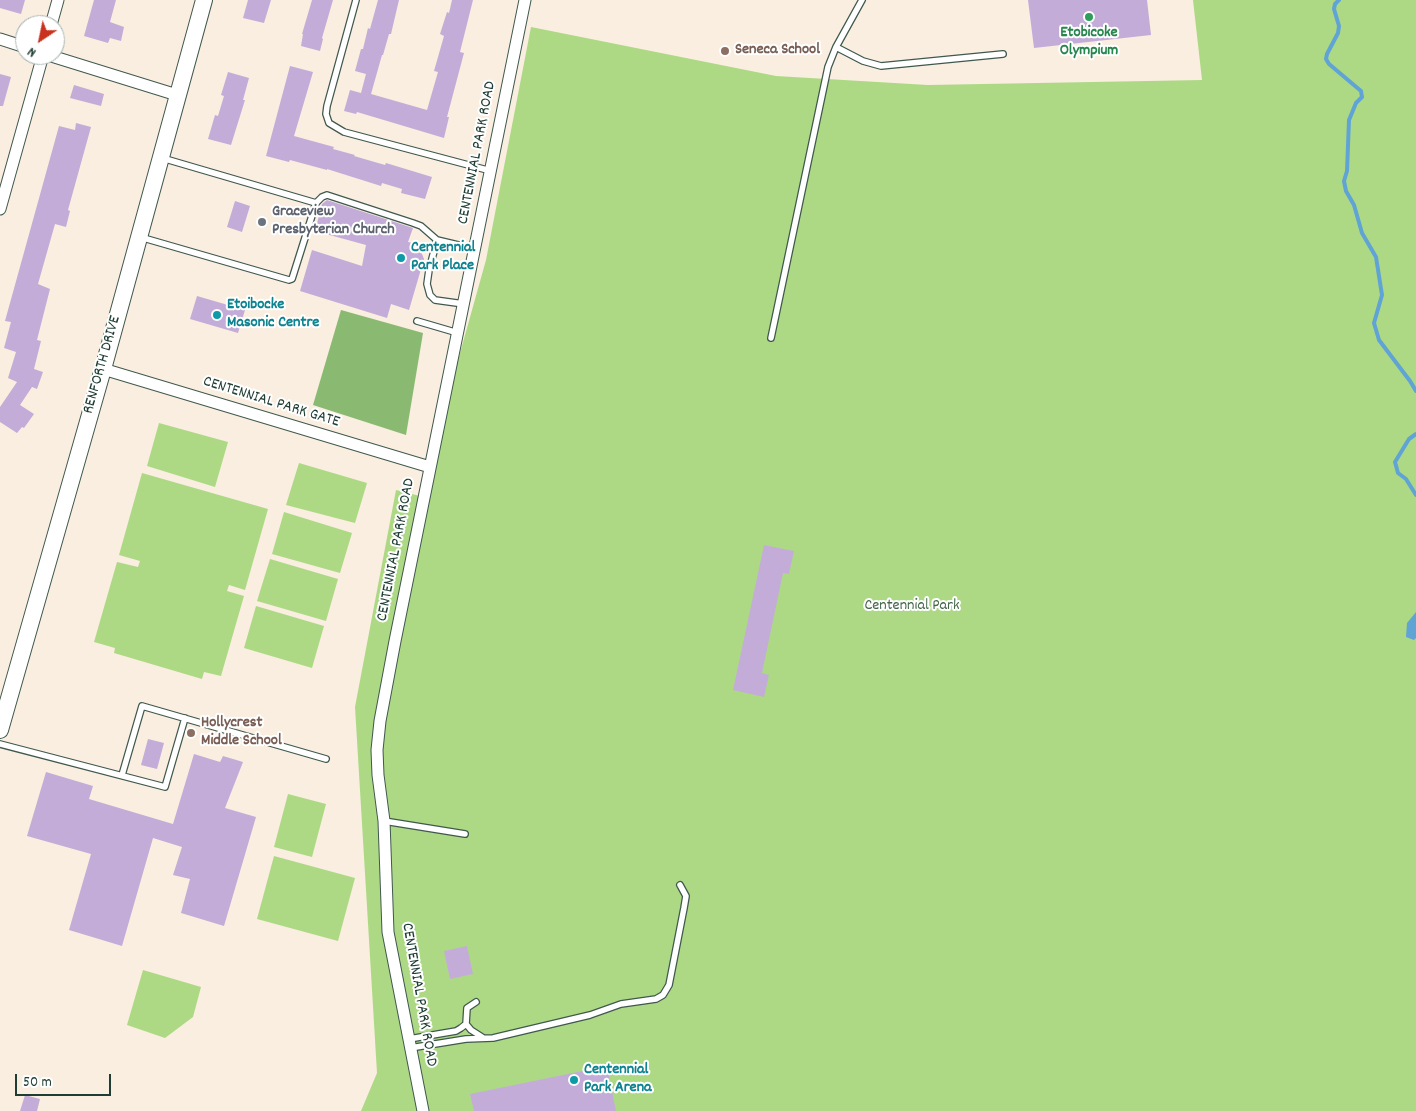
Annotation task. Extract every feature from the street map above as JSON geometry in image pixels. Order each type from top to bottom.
[{"type":"main road","name":"RENFORTH DRIVE","points":[[0,730],[103,369],[204,0]]},
{"type":"street","points":[[54,15],[58,0]]},
{"type":"street","name":"CENTENNIAL PARK ROAD","points":[[423,1111],[388,932],[384,821],[378,776],[377,750],[380,721],[430,467],[525,0]]},
{"type":"street","points":[[0,39],[15,44]]},
{"type":"street","points":[[65,60],[177,95]]},
{"type":"street","points":[[0,209],[40,65]]},
{"type":"street","name":"CENTENNIAL PARK GATE","points":[[103,369],[430,467]]},
{"type":"lane","points":[[356,0],[327,106],[326,114],[329,123],[344,132],[491,171]]},
{"type":"lane","points":[[771,338],[828,67],[836,47],[862,0]]},
{"type":"lane","points":[[836,47],[863,62],[881,66],[1003,54]]},
{"type":"lane","points":[[160,157],[316,204]]},
{"type":"lane","points":[[138,237],[289,280],[294,276],[316,204],[322,197],[327,195],[421,226],[437,240],[475,249]]},
{"type":"lane","points":[[437,240],[426,284],[430,295],[435,300],[464,304]]},
{"type":"lane","points":[[417,321],[458,333]]},
{"type":"lane","points":[[122,775],[142,706],[326,759]]},
{"type":"lane","points":[[0,744],[165,787],[185,718]]},
{"type":"lane","points":[[384,821],[465,834]]},
{"type":"lane","points":[[410,1043],[493,1038],[590,1015],[622,1004],[656,999],[663,995],[669,985],[686,896],[680,885]]},
{"type":"lane","points":[[476,1002],[467,1008],[466,1024],[477,1035],[484,1038]]},
{"type":"lane","points":[[410,1043],[456,1031],[466,1024]]},
{"type":"green space","name":"Centennial Park","points":[[1193,0],[1416,0],[1416,1111],[361,1111],[377,1073],[355,707],[396,490],[420,496],[486,260],[531,27],[776,76],[928,85],[1202,80]]},
{"type":"green space","points":[[341,310],[423,333],[406,435],[313,405]]},
{"type":"green space","points":[[159,423],[228,442],[215,487],[147,466]]},
{"type":"green space","points":[[299,463],[367,483],[355,523],[286,505]]},
{"type":"green space","points":[[142,473],[268,509],[245,590],[229,585],[227,591],[244,596],[221,676],[204,672],[202,679],[114,653],[115,648],[94,642],[117,562],[138,567],[140,561],[119,555]]},
{"type":"green space","points":[[284,512],[352,533],[340,573],[272,554]]},
{"type":"green space","points":[[270,559],[338,579],[326,621],[257,601]]},
{"type":"green space","points":[[256,606],[324,626],[312,668],[244,648]]},
{"type":"green space","points":[[288,794],[326,804],[312,857],[274,847]]},
{"type":"green space","points":[[274,856],[355,878],[338,941],[257,919]]},
{"type":"green space","points":[[143,970],[201,987],[193,1017],[165,1038],[127,1025]]},
{"type":"water","points":[[1416,612],[1416,638],[1414,640],[1406,637],[1407,623]]},
{"type":"building","points":[[0,0],[25,0],[21,14],[0,8]]},
{"type":"building","points":[[94,0],[116,0],[110,22],[124,27],[121,41],[110,38],[108,43],[84,36]]},
{"type":"building","points":[[248,0],[271,0],[264,23],[243,18]]},
{"type":"building","points":[[312,0],[333,0],[320,51],[301,46],[302,34]]},
{"type":"building","points":[[378,0],[399,0],[391,34],[389,34],[382,55],[371,94],[427,110],[438,72],[434,71],[444,36],[440,34],[452,0],[473,0],[460,52],[464,53],[447,117],[449,117],[444,138],[357,112],[356,114],[344,111],[350,90],[361,93],[366,74],[355,71]]},
{"type":"building","name":"Etobicoke Olympium","points":[[1028,0],[1147,0],[1151,35],[1034,48]]},
{"type":"building","points":[[290,66],[313,72],[294,136],[334,147],[333,149],[354,156],[385,165],[386,163],[432,177],[425,199],[401,193],[402,189],[382,183],[381,186],[327,169],[266,156]]},
{"type":"building","points":[[228,72],[249,78],[243,100],[245,100],[231,145],[208,139],[215,115],[218,116],[224,96],[221,95]]},
{"type":"building","points":[[0,74],[11,77],[3,106],[0,106]]},
{"type":"building","points":[[74,85],[104,94],[101,106],[70,98]]},
{"type":"building","points":[[76,123],[91,127],[68,210],[70,211],[66,227],[55,224],[38,284],[50,289],[37,340],[41,341],[34,369],[43,372],[37,389],[32,387],[20,405],[34,414],[24,428],[22,427],[17,433],[0,422],[0,407],[17,382],[8,378],[16,352],[4,348],[11,322],[5,321],[59,126],[75,130]]},
{"type":"building","name":"Centennial Park Place","points":[[327,200],[413,228],[408,242],[418,244],[424,259],[409,310],[391,304],[387,318],[300,291],[312,250],[362,266],[366,245],[315,231],[322,204]]},
{"type":"building","points":[[235,201],[250,206],[242,232],[227,227]]},
{"type":"building","name":"Etoibocke Masonic Centre","points":[[197,296],[245,310],[238,333],[190,319]]},
{"type":"building","points":[[764,545],[794,551],[789,574],[783,573],[762,673],[769,675],[764,697],[733,690]]},
{"type":"building","points":[[148,739],[164,743],[157,769],[141,765]]},
{"type":"building","points":[[194,754],[220,762],[223,756],[243,762],[225,808],[256,817],[224,926],[181,913],[190,879],[173,875],[182,847],[153,838],[122,946],[69,930],[91,854],[27,836],[46,772],[93,786],[89,799],[173,824]]},
{"type":"building","points":[[467,946],[473,974],[450,979],[444,951]]},
{"type":"building","name":"Centennial Park Arena","points":[[607,1066],[616,1111],[474,1111],[470,1094]]},
{"type":"building","points":[[25,1095],[40,1099],[37,1111],[20,1111]]},
{"type":"waterway","points":[[1339,0],[1335,4],[1334,9],[1339,26],[1338,33],[1326,59],[1329,64],[1361,91],[1362,97],[1356,103],[1349,120],[1347,171],[1344,181],[1346,191],[1354,205],[1362,233],[1376,257],[1382,295],[1374,323],[1379,340],[1416,391]]},
{"type":"waterway","points":[[1416,434],[1409,439],[1395,462],[1398,473],[1406,479],[1416,495]]},
{"type":"place","name":"Etobicoke Olympium","points":[[1089,17]]},
{"type":"place","name":"Seneca School","points":[[725,51]]},
{"type":"place","name":"Graceview Presbyterian Church","points":[[262,222]]},
{"type":"place","name":"Centennial Park Place","points":[[401,258]]},
{"type":"place","name":"Etoibocke Masonic Centre","points":[[217,315]]},
{"type":"place","name":"Hollycrest Middle School","points":[[191,733]]},
{"type":"place","name":"Centennial Park Arena","points":[[574,1080]]}]
